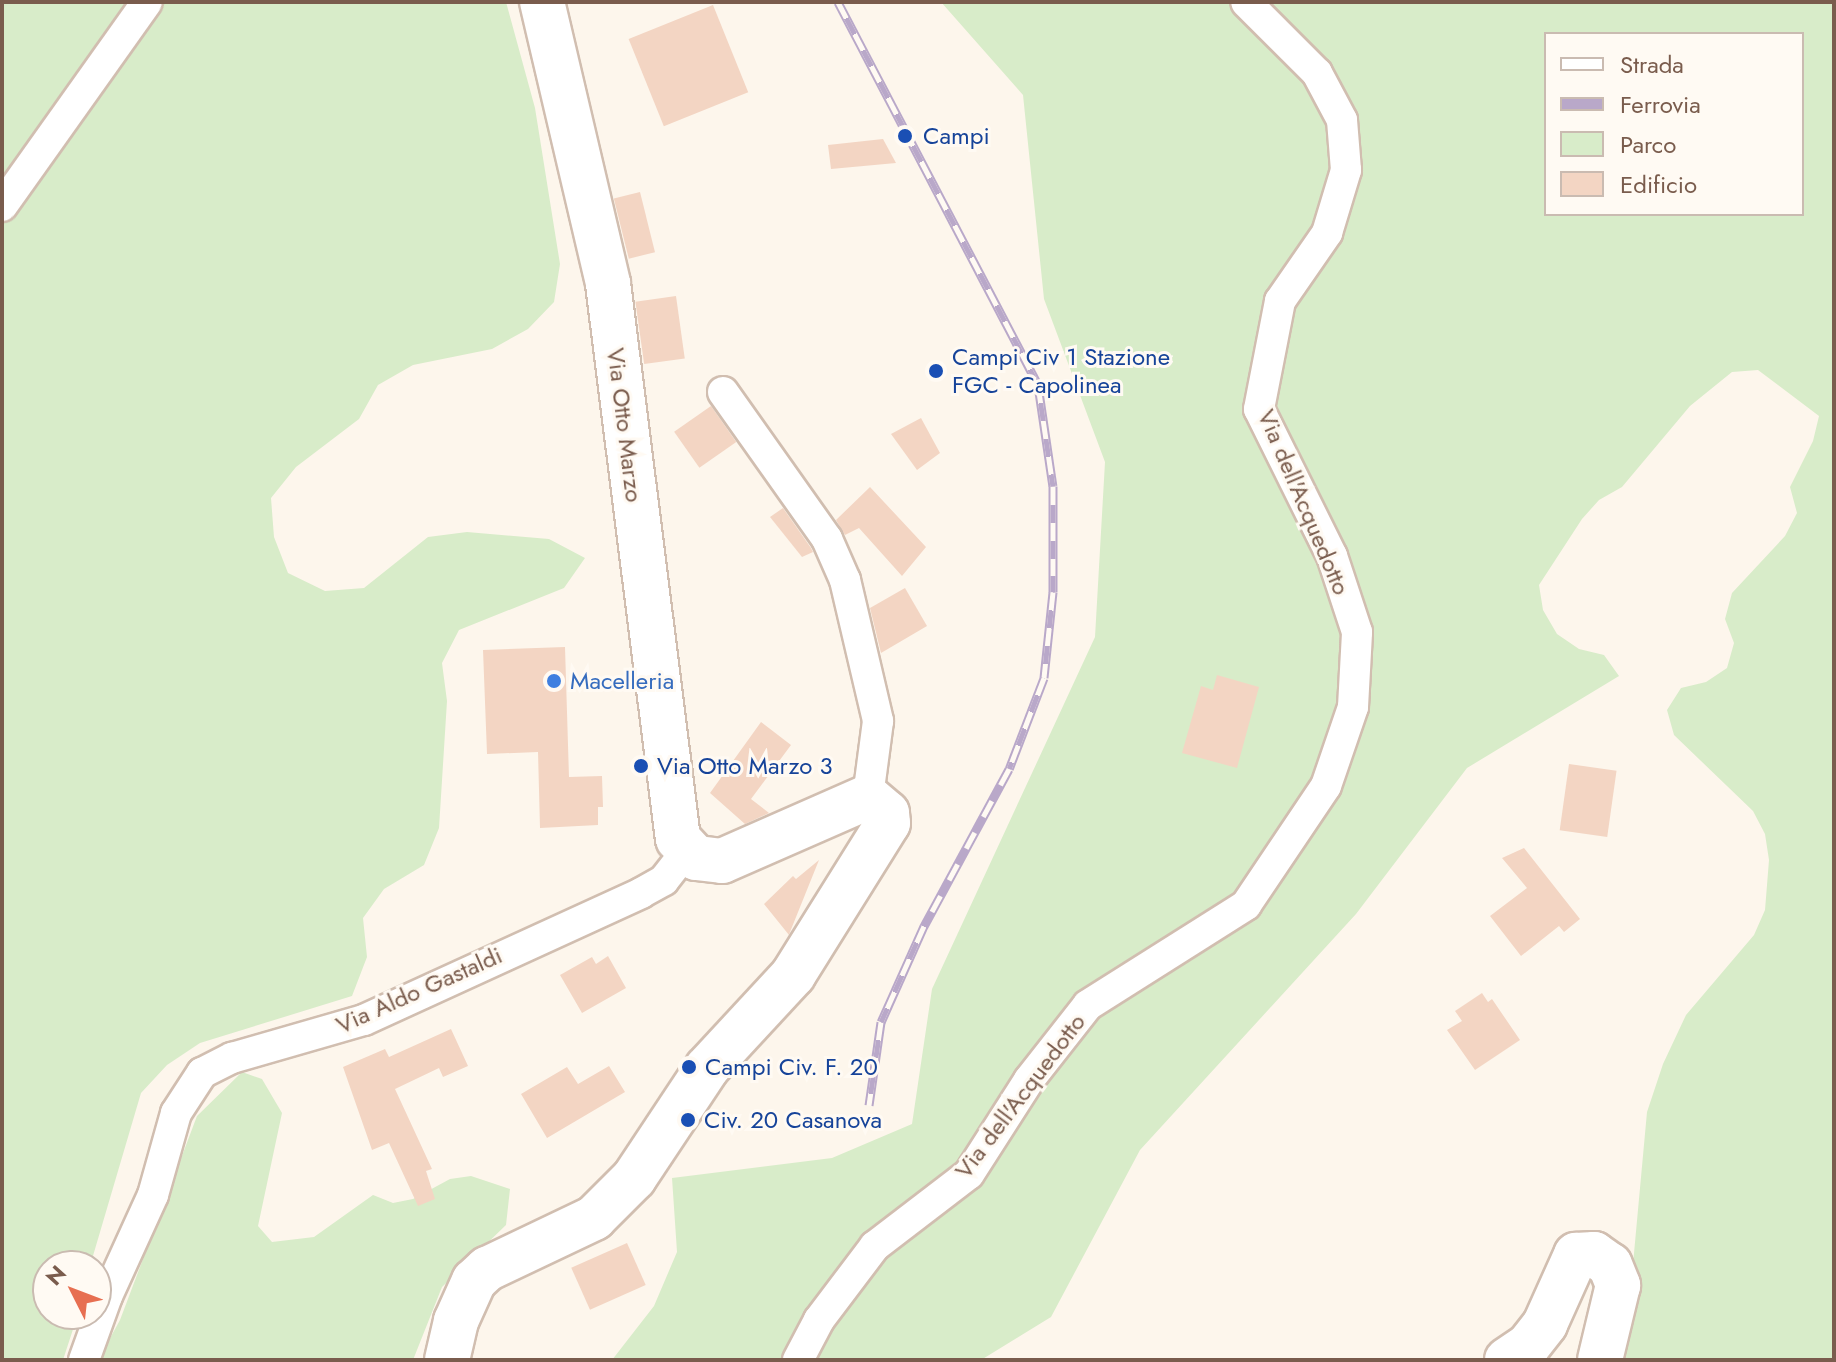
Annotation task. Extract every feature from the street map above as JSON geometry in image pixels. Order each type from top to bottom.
[{"type":"main road","name":"Via Otto Marzo","points":[[542,2],[608,283],[675,828],[687,851]]},
{"type":"main road","points":[[447,1360],[456,1321],[474,1281],[487,1269],[594,1218],[615,1199],[707,1068],[793,975],[883,837],[887,813],[868,797],[722,861],[704,861],[687,851]]},
{"type":"main road","points":[[1507,1360],[1528,1346],[1545,1324],[1576,1255],[1594,1254],[1610,1265],[1618,1285],[1600,1360]]},
{"type":"street","points":[[2,206],[147,2]]},
{"type":"street","name":"Via dell'Acquedotto","points":[[798,1360],[819,1320],[875,1246],[969,1174],[1029,1080],[1088,1005],[1246,905],[1326,786],[1353,707],[1357,632],[1332,556],[1259,409],[1280,301],[1327,233],[1346,170],[1342,120],[1317,73],[1246,2]]},
{"type":"street","points":[[723,392],[827,539],[845,580],[878,721],[868,797]]},
{"type":"street","name":"Via Aldo Gastaldi","points":[[84,1360],[153,1195],[176,1113],[202,1073],[232,1058],[364,1020],[641,893],[664,880],[687,851]]},
{"type":"green space","points":[[2,2],[506,2],[535,108],[560,264],[554,302],[528,329],[492,349],[413,365],[378,385],[359,419],[296,467],[271,498],[274,537],[288,573],[325,591],[364,588],[428,537],[467,532],[549,539],[585,558],[564,588],[459,630],[442,663],[447,701],[439,828],[424,865],[384,889],[363,918],[367,957],[352,996],[200,1043],[167,1065],[141,1093],[95,1250],[32,1250],[32,1330],[73,1330],[63,1360],[2,1360]]},
{"type":"green space","points":[[941,2],[1834,2],[1834,1360],[1610,1360],[1633,1264],[1647,1112],[1663,1064],[1686,1015],[1754,935],[1765,910],[1769,860],[1765,834],[1753,811],[1674,735],[1667,710],[1681,688],[1706,682],[1727,668],[1734,643],[1725,619],[1732,593],[1785,536],[1797,513],[1790,487],[1813,441],[1819,416],[1758,370],[1732,372],[1690,406],[1622,487],[1599,500],[1582,519],[1539,585],[1543,610],[1557,634],[1579,649],[1604,655],[1619,676],[1467,768],[1356,914],[1140,1150],[1051,1317],[981,1360],[612,1360],[654,1306],[677,1252],[672,1178],[832,1158],[912,1124],[932,989],[1095,637],[1105,462],[1044,299],[1023,95]]},
{"type":"green space","points":[[242,1072],[262,1079],[282,1113],[258,1226],[272,1242],[314,1237],[373,1195],[393,1203],[413,1199],[450,1179],[471,1176],[510,1189],[506,1225],[442,1287],[413,1360],[98,1360],[120,1320],[197,1116]]},
{"type":"building","points":[[713,5],[748,92],[664,126],[629,39]]},
{"type":"building","points":[[883,139],[896,163],[831,169],[828,145]]},
{"type":"building","points":[[640,192],[655,252],[629,259],[614,199]]},
{"type":"building","points":[[676,296],[685,358],[644,364],[635,302]]},
{"type":"building","points":[[711,406],[736,442],[699,468],[674,432]]},
{"type":"building","points":[[921,418],[940,453],[917,470],[891,434]]},
{"type":"building","points":[[870,487],[926,547],[902,576],[859,528],[845,535],[836,520]]},
{"type":"building","points":[[783,508],[813,552],[802,557],[770,517]]},
{"type":"building","points":[[905,588],[927,626],[881,653],[870,608]]},
{"type":"building","points":[[565,647],[569,777],[602,776],[603,807],[598,807],[598,825],[540,828],[538,752],[487,754],[483,650]]},
{"type":"building","points":[[1217,675],[1259,687],[1237,768],[1182,753],[1201,686],[1213,690]]},
{"type":"building","points":[[761,722],[791,745],[751,799],[769,813],[745,824],[710,793]]},
{"type":"building","points":[[1569,764],[1617,771],[1607,837],[1560,830]]},
{"type":"building","points":[[1524,848],[1580,919],[1564,932],[1559,926],[1521,956],[1490,916],[1527,888],[1502,858]]},
{"type":"building","points":[[819,860],[789,935],[764,904],[793,876],[796,879]]},
{"type":"building","points":[[608,956],[626,988],[582,1013],[560,975],[592,957],[596,964]]},
{"type":"building","points":[[1482,993],[1488,1002],[1492,999],[1520,1040],[1475,1070],[1447,1030],[1462,1021],[1455,1011]]},
{"type":"building","points":[[451,1029],[468,1066],[443,1077],[439,1068],[395,1089],[432,1169],[426,1171],[435,1199],[418,1206],[389,1143],[372,1150],[343,1067],[385,1049],[389,1057]]},
{"type":"building","points":[[609,1066],[625,1092],[547,1138],[521,1094],[567,1067],[578,1084]]},
{"type":"building","points":[[627,1243],[646,1285],[590,1310],[571,1268]]},
{"type":"railway","points":[[838,2],[1038,385],[1053,486],[1053,592],[1044,678],[1009,769],[924,926],[881,1022],[869,1105]]},
{"type":"place","name":"Campi","points":[[905,136]]},
{"type":"place","name":"Campi Civ 1 Stazione FGC - Capolinea","points":[[936,371]]},
{"type":"place","name":"Macelleria","points":[[554,681]]},
{"type":"place","name":"Via Otto Marzo 3","points":[[641,766]]},
{"type":"place","name":"Campi Civ. F. 20","points":[[689,1067]]},
{"type":"place","name":"Civ. 20 Casanova","points":[[688,1120]]}]
